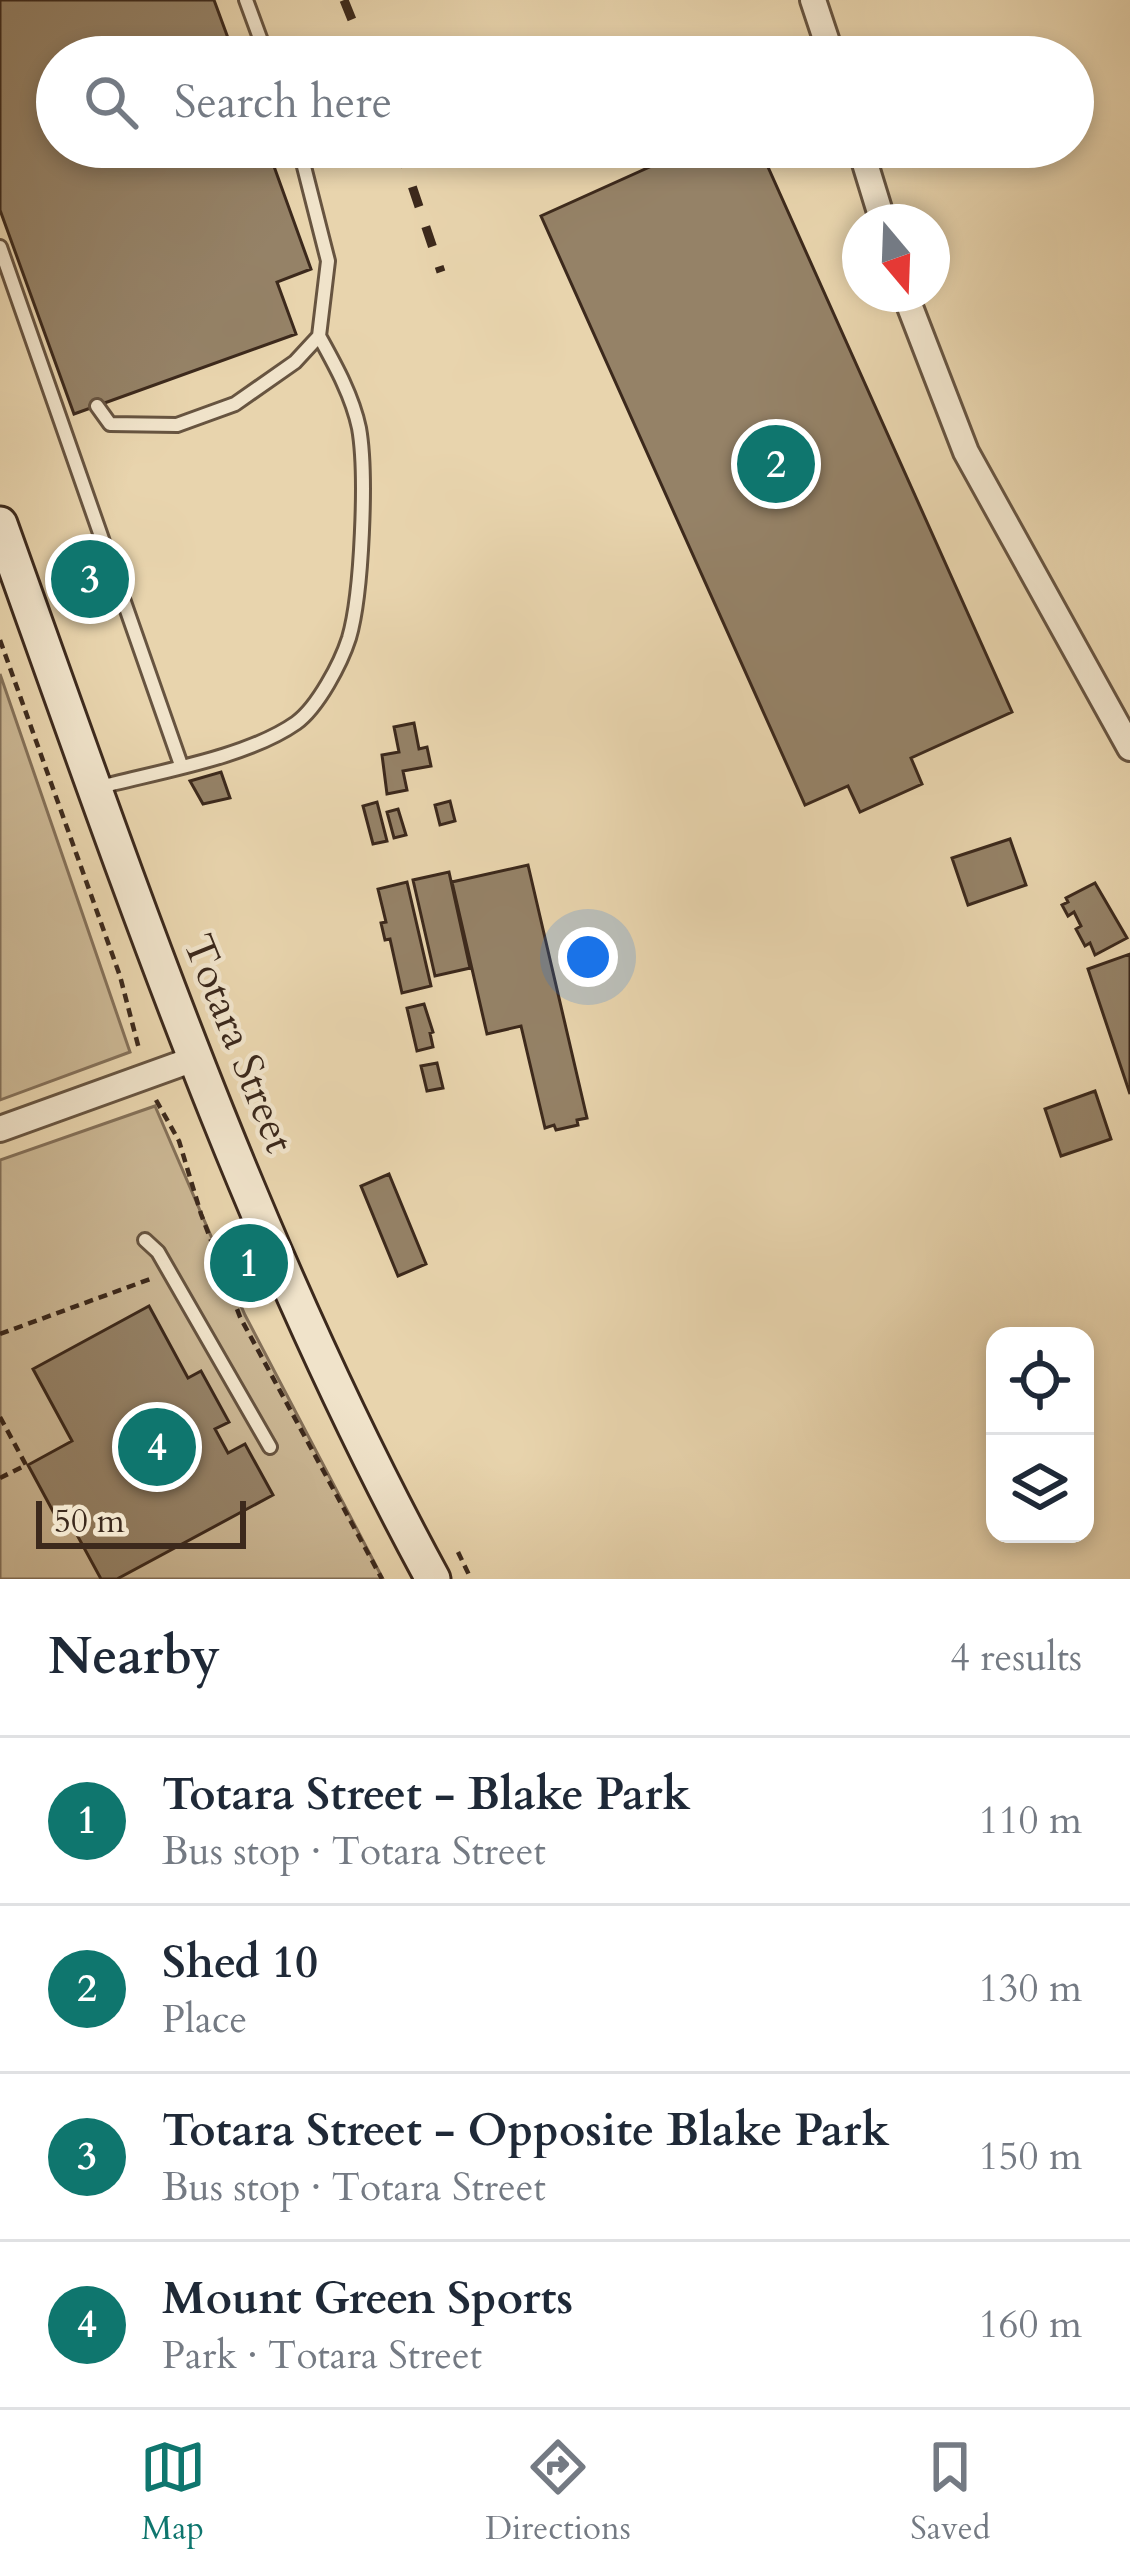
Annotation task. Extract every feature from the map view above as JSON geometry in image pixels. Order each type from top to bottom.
[{"type":"main road","name":"Totara Street","points":[[0,524],[194,1059],[331,1380],[433,1579]]},
{"type":"street","points":[[813,0],[825,36]]},
{"type":"street","points":[[866,168],[877,204]]},
{"type":"street","points":[[911,312],[966,452],[1126,732]]},
{"type":"street","points":[[0,1129],[194,1059]]},
{"type":"lane","points":[[246,0],[259,36]]},
{"type":"lane","points":[[97,406],[110,424],[177,425],[235,404],[295,362],[319,335],[328,261],[304,168]]},
{"type":"lane","points":[[0,247],[181,765]]},
{"type":"lane","points":[[95,788],[245,746],[298,722],[336,670],[350,634],[364,479],[358,426],[344,381],[319,335]]},
{"type":"lane","points":[[145,1240],[169,1272],[270,1447]]},
{"type":"path","points":[[0,640],[120,976],[139,1050]]},
{"type":"path","points":[[156,1100],[179,1141],[196,1202],[240,1317],[382,1579]]},
{"type":"path","points":[[0,1334],[169,1272]]},
{"type":"path","points":[[0,1417],[26,1465],[0,1478]]},
{"type":"path","points":[[458,1552],[471,1579]]},
{"type":"shaded area","points":[[0,674],[130,1052],[0,1100]]},
{"type":"shaded area","points":[[155,1106],[245,1315],[383,1579],[0,1579],[0,1160]]},
{"type":"building","points":[[0,0],[214,0],[227,36],[36,36],[36,168],[275,168],[311,269],[277,282],[296,334],[74,414],[0,210]]},
{"type":"building","points":[[647,168],[768,168],[1012,712],[911,758],[922,784],[860,812],[848,786],[805,805],[541,216]]},
{"type":"building","points":[[414,723],[419,749],[427,747],[431,766],[403,771],[407,790],[387,794],[382,755],[399,752],[394,727]]},
{"type":"building","points":[[221,772],[230,798],[203,804],[190,781]]},
{"type":"building","points":[[450,801],[455,821],[440,825],[435,805]]},
{"type":"building","points":[[377,802],[387,841],[373,844],[363,806]]},
{"type":"building","points":[[398,809],[406,835],[394,838],[387,812]]},
{"type":"building","points":[[1010,839],[1026,885],[968,905],[952,858]]},
{"type":"building","points":[[528,865],[587,1118],[556,1130],[554,1125],[545,1128],[521,1026],[487,1034],[452,882]]},
{"type":"building","points":[[449,872],[470,968],[435,976],[413,880]]},
{"type":"building","points":[[407,882],[431,986],[402,993],[390,939],[385,940],[381,923],[386,922],[378,889]]},
{"type":"building","points":[[1095,883],[1127,938],[1095,955],[1076,929],[1081,926],[1074,912],[1068,916],[1062,905],[1068,902],[1066,898]]},
{"type":"building","points":[[1130,954],[1130,1094],[1088,969]]},
{"type":"building","points":[[424,1004],[433,1047],[417,1051],[407,1008]]},
{"type":"building","points":[[437,1063],[443,1088],[427,1091],[421,1066]]},
{"type":"building","points":[[1095,1091],[1111,1139],[1061,1156],[1045,1109]]},
{"type":"building","points":[[389,1174],[426,1264],[398,1276],[361,1186]]},
{"type":"building","points":[[149,1306],[188,1378],[201,1371],[229,1422],[215,1429],[228,1453],[245,1444],[273,1495],[117,1579],[101,1579],[64,1511],[55,1515],[28,1465],[72,1441],[33,1369]]},
{"type":"railway","points":[[344,0],[359,36]]},
{"type":"railway","points":[[406,168],[441,272]]},
{"type":"place","name":"Shed 10","points":[[776,464]]},
{"type":"place","name":"Totara Street - Opposite Blake Park","points":[[90,579]]},
{"type":"place","name":"Totara Street - Blake Park","points":[[249,1263]]},
{"type":"place","name":"Mount Green Sports","points":[[157,1447]]}]
